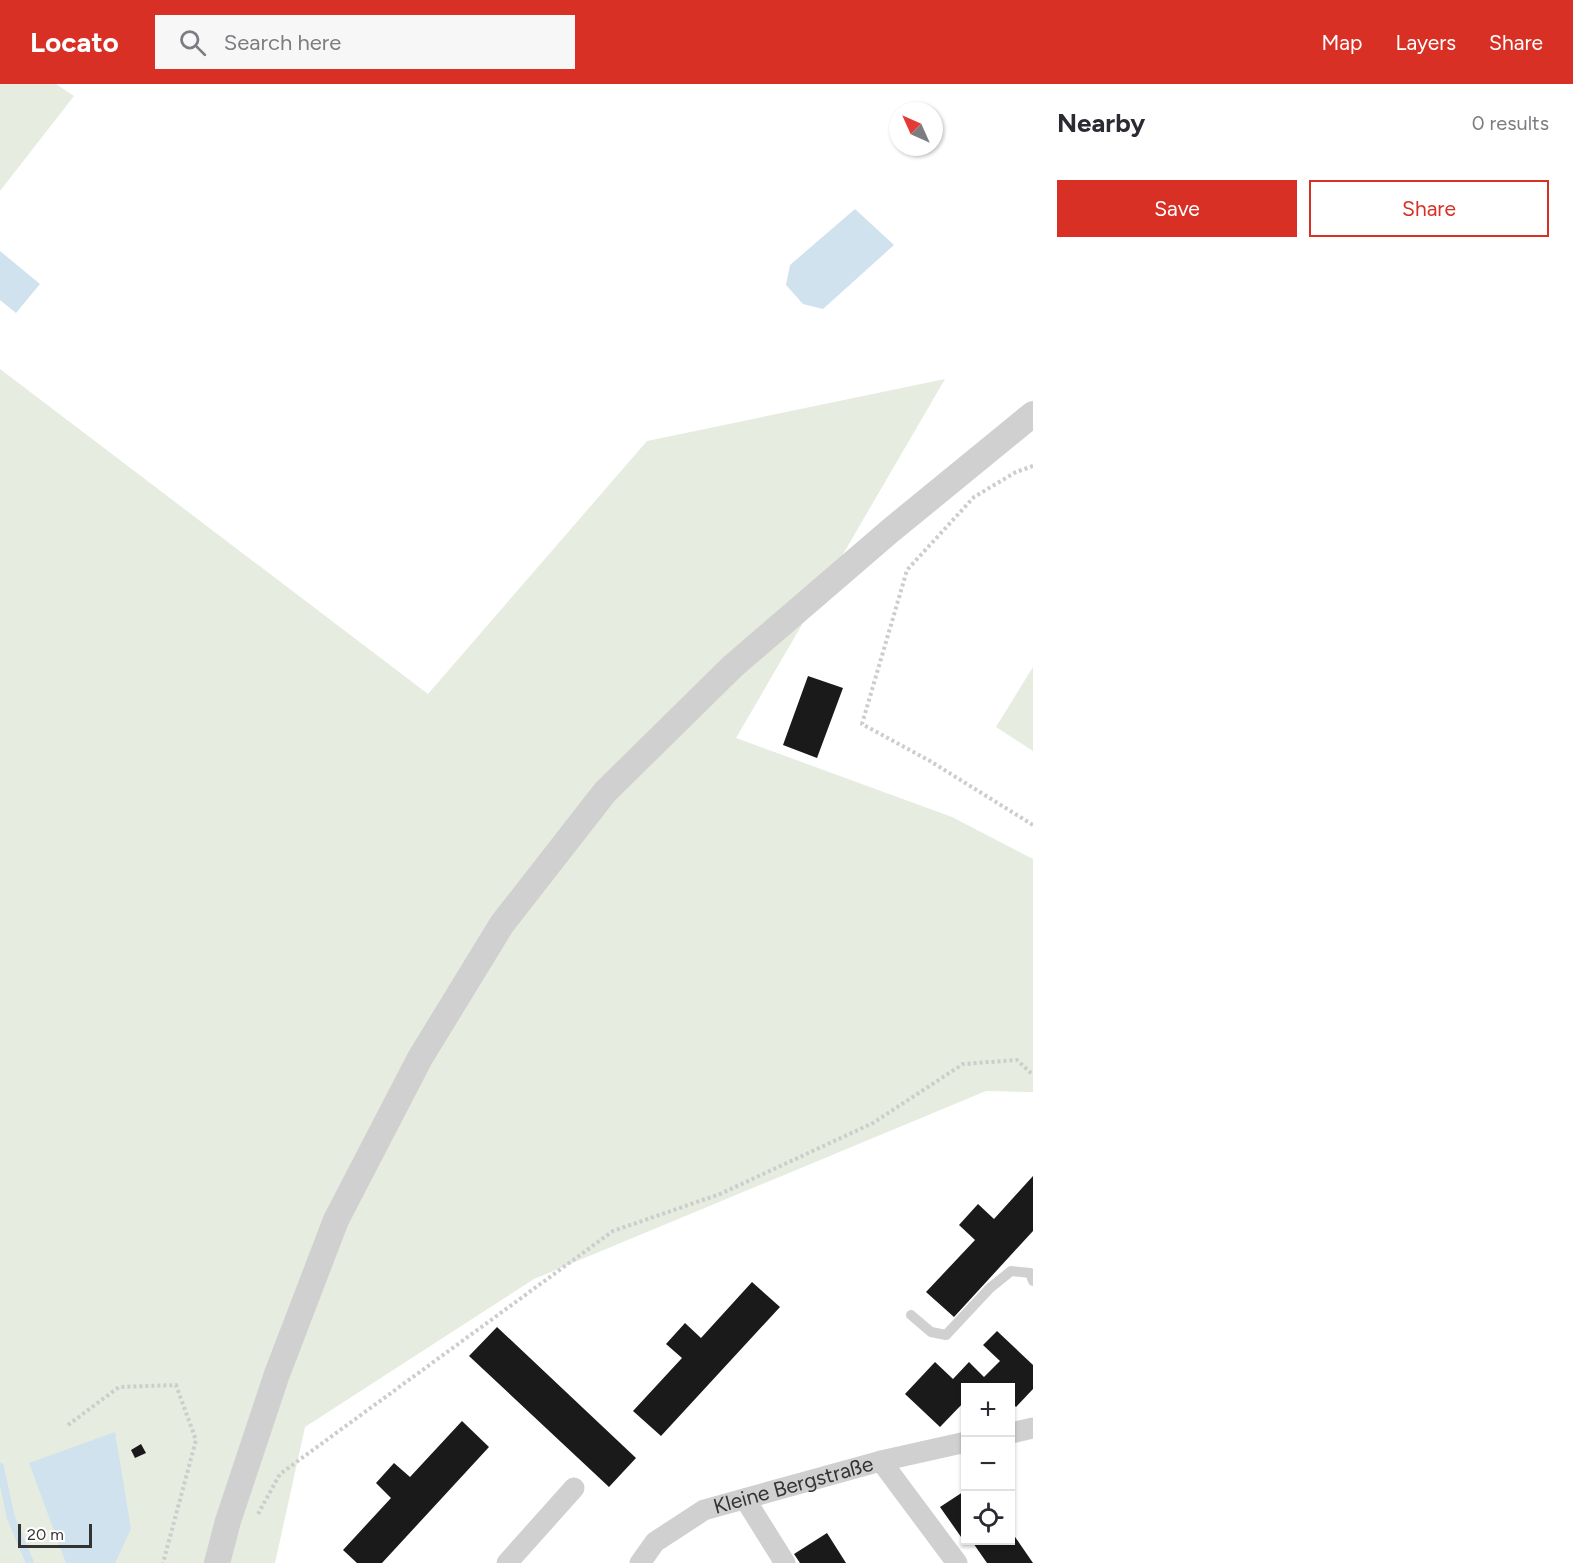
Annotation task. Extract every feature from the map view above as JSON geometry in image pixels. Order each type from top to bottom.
[{"type":"street","points":[[217,1563],[228,1521],[277,1374],[336,1220],[420,1058],[502,924],[605,792],[733,666],[890,531],[1033,414]]},
{"type":"street","name":"Kleine Bergstraße","points":[[640,1563],[655,1542],[704,1510],[880,1461],[961,1444]]},
{"type":"street","points":[[880,1461],[957,1563]]},
{"type":"street","points":[[507,1563],[574,1488]]},
{"type":"street","points":[[745,1499],[785,1563]]},
{"type":"lane","points":[[911,1315],[931,1332],[946,1335],[990,1288],[1011,1272],[1030,1273],[1033,1281]]},
{"type":"path","points":[[1033,466],[1016,472],[974,497],[907,570],[862,724],[930,761],[1033,825]]},
{"type":"path","points":[[255,1521],[280,1474],[614,1231],[720,1194],[873,1123],[963,1064],[1017,1060],[1033,1075]]},
{"type":"path","points":[[68,1425],[119,1387],[176,1385],[196,1440],[162,1563]]},
{"type":"shaded area","points":[[0,84],[56,84],[74,96],[0,191]]},
{"type":"shaded area","points":[[0,369],[428,694],[647,441],[945,379],[736,738],[952,817],[1033,859],[1033,1092],[986,1091],[534,1279],[305,1427],[275,1563],[0,1563]]},
{"type":"shaded area","points":[[1033,667],[1033,751],[996,727]]},
{"type":"water","points":[[855,209],[894,245],[823,309],[803,304],[786,285],[790,265]]},
{"type":"water","points":[[0,251],[40,284],[16,313],[0,300]]},
{"type":"water","points":[[115,1432],[131,1529],[115,1563],[66,1563],[29,1463]]},
{"type":"building","points":[[808,676],[843,688],[817,758],[783,745]]},
{"type":"building","points":[[1033,1176],[1033,1231],[954,1317],[926,1292],[975,1240],[959,1225],[978,1204],[994,1219]]},
{"type":"building","points":[[752,1282],[780,1307],[661,1436],[633,1411],[682,1358],[666,1344],[685,1323],[701,1338]]},
{"type":"building","points":[[497,1327],[636,1458],[609,1487],[469,1356]]},
{"type":"building","points":[[997,1331],[1033,1365],[1033,1389],[1016,1407],[1015,1383],[961,1383],[961,1405],[940,1427],[905,1394],[935,1362],[953,1379],[969,1362],[984,1377],[1000,1361],[983,1345]]},
{"type":"building","points":[[462,1421],[489,1447],[382,1563],[357,1563],[343,1550],[391,1498],[376,1483],[394,1463],[410,1477]]},
{"type":"building","points":[[141,1444],[146,1453],[135,1458],[131,1450]]},
{"type":"building","points":[[961,1493],[961,1537],[940,1507]]},
{"type":"building","points":[[827,1533],[846,1563],[800,1563],[794,1554]]},
{"type":"building","points":[[1015,1537],[1033,1563],[987,1563],[974,1545],[1015,1545]]},
{"type":"waterway","points":[[0,1467],[11,1518],[30,1563]]}]
